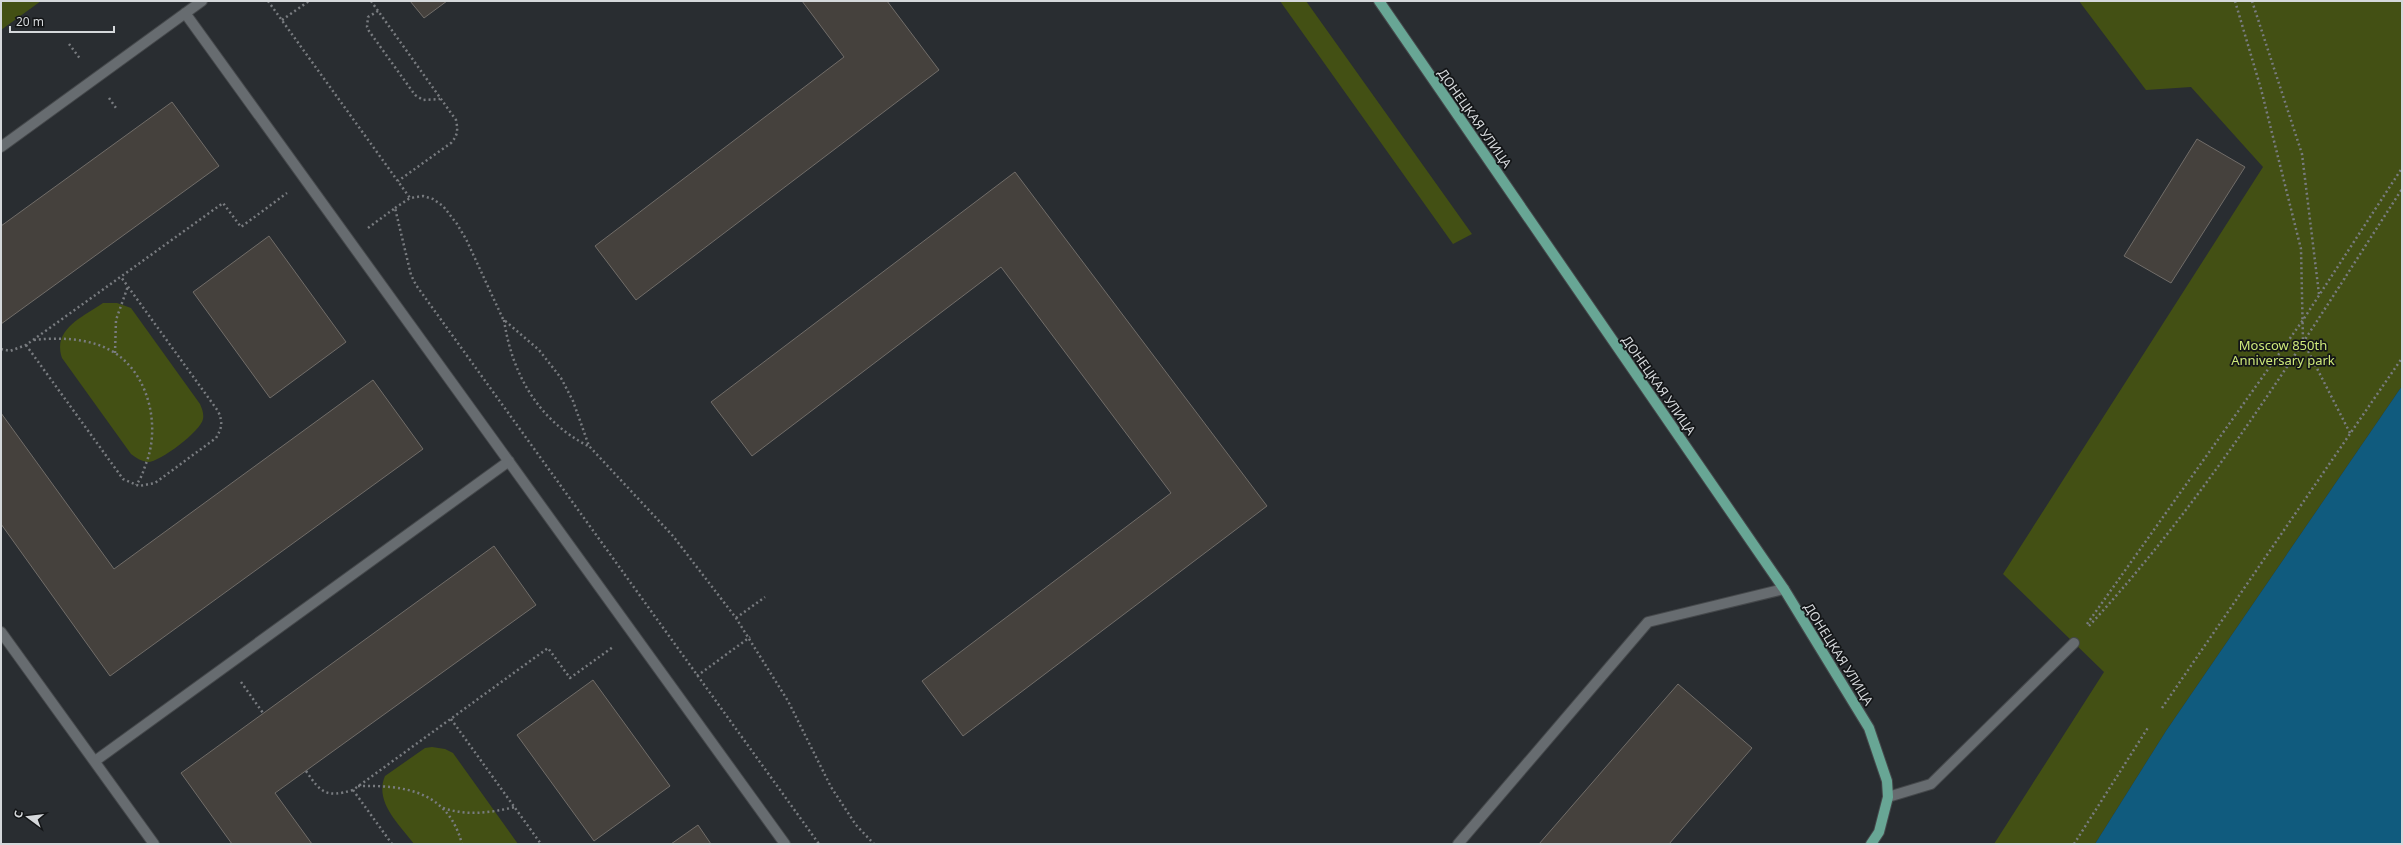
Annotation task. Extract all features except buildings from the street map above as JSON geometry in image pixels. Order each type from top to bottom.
[{"type":"main road","name":"ДОНЕЦКАЯ УЛИЦА","points":[[1379,1],[1784,589],[1869,728],[1887,781],[1888,797]]},
{"type":"main road","points":[[1871,844],[1879,832],[1888,797]]},
{"type":"street","points":[[1,147],[202,1]]},
{"type":"street","points":[[185,13],[786,844]]},
{"type":"street","points":[[94,761],[509,461]]},
{"type":"street","points":[[1458,844],[1648,622],[1784,589]]},
{"type":"street","points":[[1,632],[154,844]]},
{"type":"street","points":[[1888,797],[1931,784],[2074,642]]},
{"type":"path","points":[[268,1],[410,198]]},
{"type":"path","points":[[282,20],[309,1]]},
{"type":"path","points":[[370,1],[456,120],[458,129],[457,136],[451,143],[398,182]]},
{"type":"path","points":[[2235,1],[2261,89],[2301,249],[2303,341],[2350,433]]},
{"type":"path","points":[[2252,1],[2302,154],[2319,294]]},
{"type":"path","points":[[378,11],[368,18],[367,23],[373,37],[415,95],[423,100],[441,99]]},
{"type":"path","points":[[2074,642],[2303,320],[2402,168]]},
{"type":"path","points":[[1,349],[10,351],[26,345],[34,340],[223,203],[241,227],[306,180]]},
{"type":"path","points":[[2074,642],[2130,581],[2243,431],[2402,189]]},
{"type":"path","points":[[350,241],[410,198],[423,196],[433,199],[443,206],[466,239],[504,319],[507,344],[513,363],[535,402],[554,423],[589,446],[673,536],[736,618],[750,638],[788,701],[831,787],[856,825],[874,844]]},
{"type":"path","points":[[395,208],[411,275],[416,286],[819,844]]},
{"type":"path","points":[[26,345],[123,480],[136,485],[155,483],[216,438],[221,430],[222,419],[218,411],[121,277]]},
{"type":"path","points":[[115,353],[116,320],[128,286]]},
{"type":"path","points":[[504,319],[539,350],[561,378],[573,402],[589,446]]},
{"type":"path","points":[[34,340],[67,339],[86,342],[115,353],[126,363],[141,384],[148,399],[153,427],[150,455],[136,485]]},
{"type":"path","points":[[2162,708],[2402,358]]},
{"type":"path","points":[[736,618],[765,597]]},
{"type":"path","points":[[306,771],[318,788],[328,794],[336,795],[353,790],[548,648],[570,678],[632,632]]},
{"type":"path","points":[[675,692],[750,638]]},
{"type":"path","points":[[228,664],[263,713]]},
{"type":"path","points":[[451,719],[542,844]]},
{"type":"path","points":[[2074,844],[2149,726]]},
{"type":"path","points":[[357,786],[406,788],[422,794],[442,808],[452,821],[462,844]]},
{"type":"path","points":[[353,790],[392,844]]},
{"type":"path","points":[[442,808],[472,814],[487,814],[515,807]]},
{"type":"green space","points":[[1,1],[41,1],[1,30]]},
{"type":"green space","points":[[1280,1],[1306,1],[1472,234],[1453,244]]},
{"type":"green space","name":"Moscow 850th Anniversary park","points":[[2079,1],[2402,1],[2402,386],[2166,731],[2095,844],[1994,844],[2104,672],[2003,574],[2263,167],[2191,87],[2146,90]]},
{"type":"green space","points":[[103,303],[117,303],[131,308],[200,404],[202,409],[203,419],[195,431],[170,452],[154,461],[143,461],[131,454],[62,358],[60,348],[61,339],[65,332],[71,325]]},
{"type":"green space","points":[[432,747],[445,749],[453,753],[518,844],[414,844],[395,821],[385,804],[382,786],[385,776],[425,748]]},
{"type":"water","points":[[2402,386],[2402,844],[2095,844],[2166,731]]}]
